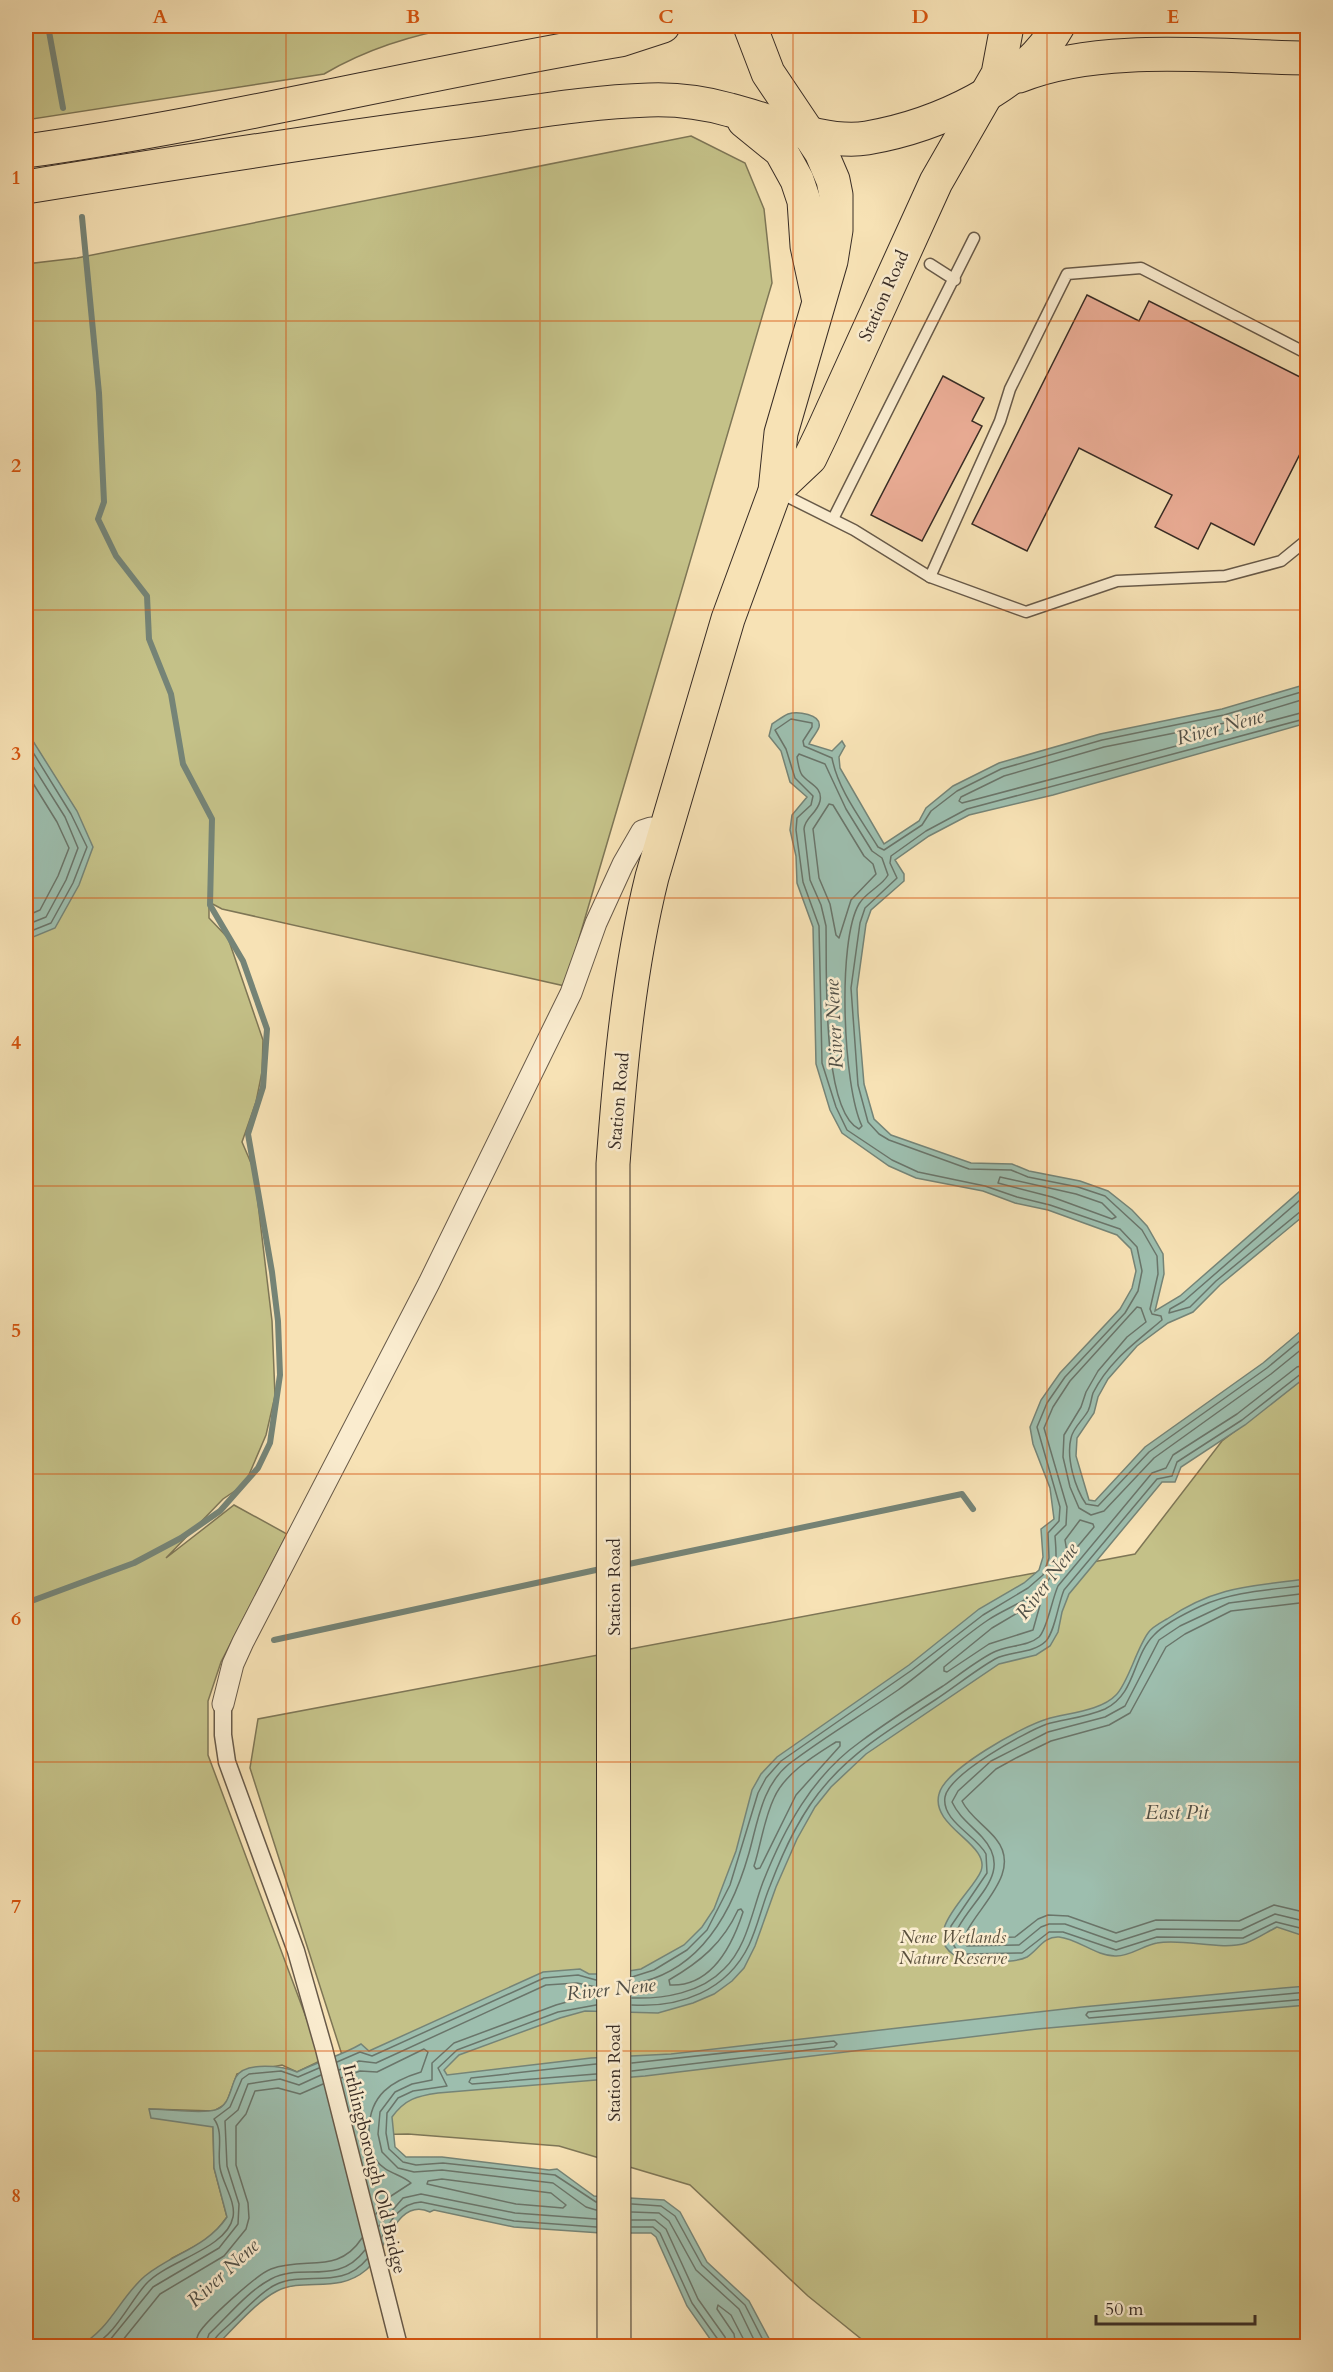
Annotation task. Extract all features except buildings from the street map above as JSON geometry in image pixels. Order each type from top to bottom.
[{"type":"highway","points":[[568,49],[598,26]]},
{"type":"highway","points":[[26,151],[199,123],[620,40],[663,26]]},
{"type":"highway","name":"Station Road","points":[[614,2346],[614,1164],[627,1018],[645,907],[664,832],[728,619],[775,491],[781,433],[799,377],[818,299],[831,261],[836,230],[836,195],[833,180],[821,152],[768,73],[750,26]]},
{"type":"highway","name":"Station Road","points":[[775,491],[810,458],[936,182],[998,74],[1007,26]]},
{"type":"highway","points":[[1014,78],[1032,60],[1058,26]]},
{"type":"highway","points":[[26,187],[262,150],[601,103],[652,100],[730,110],[779,126],[862,139],[901,131],[986,94],[1014,78],[1063,62],[1102,57],[1308,58]]},
{"type":"highway","points":[[730,110],[782,151],[797,180],[804,201],[807,246],[818,299]]},
{"type":"street","points":[[223,1704],[233,1664],[243,1642],[429,1283],[572,993],[596,923],[623,864],[642,831],[651,828],[664,832]]},
{"type":"street","name":"Irthlingborough Old Bridge","points":[[223,1704],[223,1735],[227,1762],[296,1951],[324,2049],[385,2298],[399,2346]]},
{"type":"lane","points":[[833,519],[975,238]]},
{"type":"lane","points":[[930,264],[955,280]]},
{"type":"lane","points":[[930,577],[1000,421],[1010,389],[1067,274],[1141,268],[1308,354]]},
{"type":"lane","points":[[775,491],[833,519],[930,577],[1026,612],[1117,581],[1225,576],[1281,561],[1308,539]]},
{"type":"green space","points":[[26,26],[465,26],[392,43],[324,74],[26,120]]},
{"type":"green space","points":[[691,136],[745,163],[764,209],[772,283],[565,986],[222,909],[209,902],[209,918],[228,938],[263,1040],[262,1072],[256,1102],[242,1142],[254,1170],[272,1321],[275,1396],[266,1435],[245,1484],[223,1499],[166,1558],[234,1505],[287,1534],[221,1662],[208,1701],[208,1755],[322,2060],[297,2072],[282,2065],[237,2074],[226,2104],[214,2111],[149,2109],[213,2126],[214,2168],[227,2217],[211,2238],[172,2258],[123,2304],[94,2339],[79,2346],[26,2346],[26,264],[77,258]]},
{"type":"green space","name":"Nene Wetlands Nature Reserve","points":[[1307,1376],[1307,2346],[870,2346],[808,2296],[690,2185],[559,2146],[408,2134],[360,2135],[342,2055],[250,1768],[258,1719],[1135,1554],[1222,1441]]},
{"type":"water","name":"River Nene","points":[[1307,684],[1307,723],[1053,795],[969,815],[929,836],[895,860],[904,874],[904,881],[871,910],[866,924],[857,989],[864,1084],[874,1119],[891,1135],[971,1163],[1012,1164],[1029,1171],[1080,1181],[1108,1191],[1132,1210],[1147,1226],[1163,1254],[1164,1274],[1155,1311],[1180,1296],[1307,1185],[1307,1213],[1220,1285],[1193,1312],[1168,1323],[1137,1346],[1108,1379],[1098,1397],[1094,1413],[1077,1438],[1076,1456],[1089,1500],[1095,1501],[1145,1447],[1263,1363],[1307,1326],[1307,1376],[1245,1425],[1181,1467],[1175,1482],[1162,1482],[1069,1594],[1058,1632],[1050,1646],[1036,1655],[999,1664],[866,1754],[831,1787],[815,1807],[797,1839],[776,1887],[755,1946],[744,1968],[732,1981],[714,1994],[658,2013],[585,2011],[560,2018],[459,2055],[444,2070],[447,2075],[591,2058],[671,2054],[1082,2007],[1307,1986],[1307,2005],[1037,2029],[645,2076],[438,2093],[412,2099],[392,2117],[395,2147],[406,2157],[442,2157],[549,2170],[557,2169],[594,2196],[664,2200],[680,2212],[707,2262],[749,2301],[773,2346],[715,2346],[687,2306],[656,2237],[651,2233],[601,2233],[514,2227],[434,2210],[430,2212],[418,2209],[408,2212],[400,2219],[366,2270],[355,2277],[333,2284],[299,2285],[277,2291],[253,2309],[216,2346],[79,2346],[99,2331],[145,2276],[210,2236],[227,2217],[214,2168],[213,2127],[151,2118],[149,2109],[215,2110],[227,2101],[236,2077],[248,2069],[265,2066],[297,2072],[361,2044],[369,2051],[543,1972],[580,1969],[589,1974],[610,1974],[641,1969],[684,1945],[702,1927],[714,1909],[736,1851],[752,1790],[761,1774],[777,1757],[909,1665],[979,1609],[1024,1583],[1039,1570],[1043,1557],[1041,1529],[1054,1519],[1050,1488],[1033,1444],[1030,1427],[1041,1400],[1060,1373],[1120,1309],[1132,1288],[1136,1271],[1131,1249],[1117,1235],[1048,1210],[1015,1203],[983,1191],[916,1178],[889,1166],[842,1133],[830,1110],[816,1064],[813,927],[797,883],[796,856],[790,830],[792,815],[807,797],[790,782],[781,751],[769,736],[772,724],[788,714],[808,714],[817,719],[819,723],[809,744],[832,751],[842,741],[845,746],[839,757],[840,768],[884,844],[919,821],[926,808],[953,786],[999,763],[1100,734],[1222,709]]},
{"type":"water","points":[[26,730],[77,811],[93,847],[79,885],[55,928],[26,940]]},
{"type":"water","name":"East Pit","points":[[1307,1579],[1307,1937],[1277,1927],[1246,1943],[1236,1945],[1168,1942],[1152,1944],[1126,1955],[1115,1956],[1101,1953],[1066,1938],[1054,1937],[1045,1941],[1027,1957],[1012,1961],[969,1960],[954,1955],[945,1946],[943,1936],[945,1924],[976,1880],[981,1871],[982,1861],[970,1843],[943,1816],[939,1806],[939,1794],[944,1784],[969,1761],[1021,1730],[1047,1719],[1102,1705],[1110,1700],[1120,1690],[1150,1631],[1185,1608],[1234,1589]]},
{"type":"waterway","points":[[48,26],[63,108]]},
{"type":"waterway","points":[[26,1603],[134,1563],[181,1538],[220,1511],[258,1468],[270,1443],[280,1375],[278,1321],[272,1272],[248,1134],[263,1087],[267,1029],[243,961],[210,905],[212,819],[183,764],[171,694],[149,639],[147,596],[116,556],[98,519],[104,502],[99,393],[82,217]]},
{"type":"waterway","points":[[624,1565],[962,1494],[973,1509]]},
{"type":"waterway","points":[[274,1640],[605,1568]]}]
